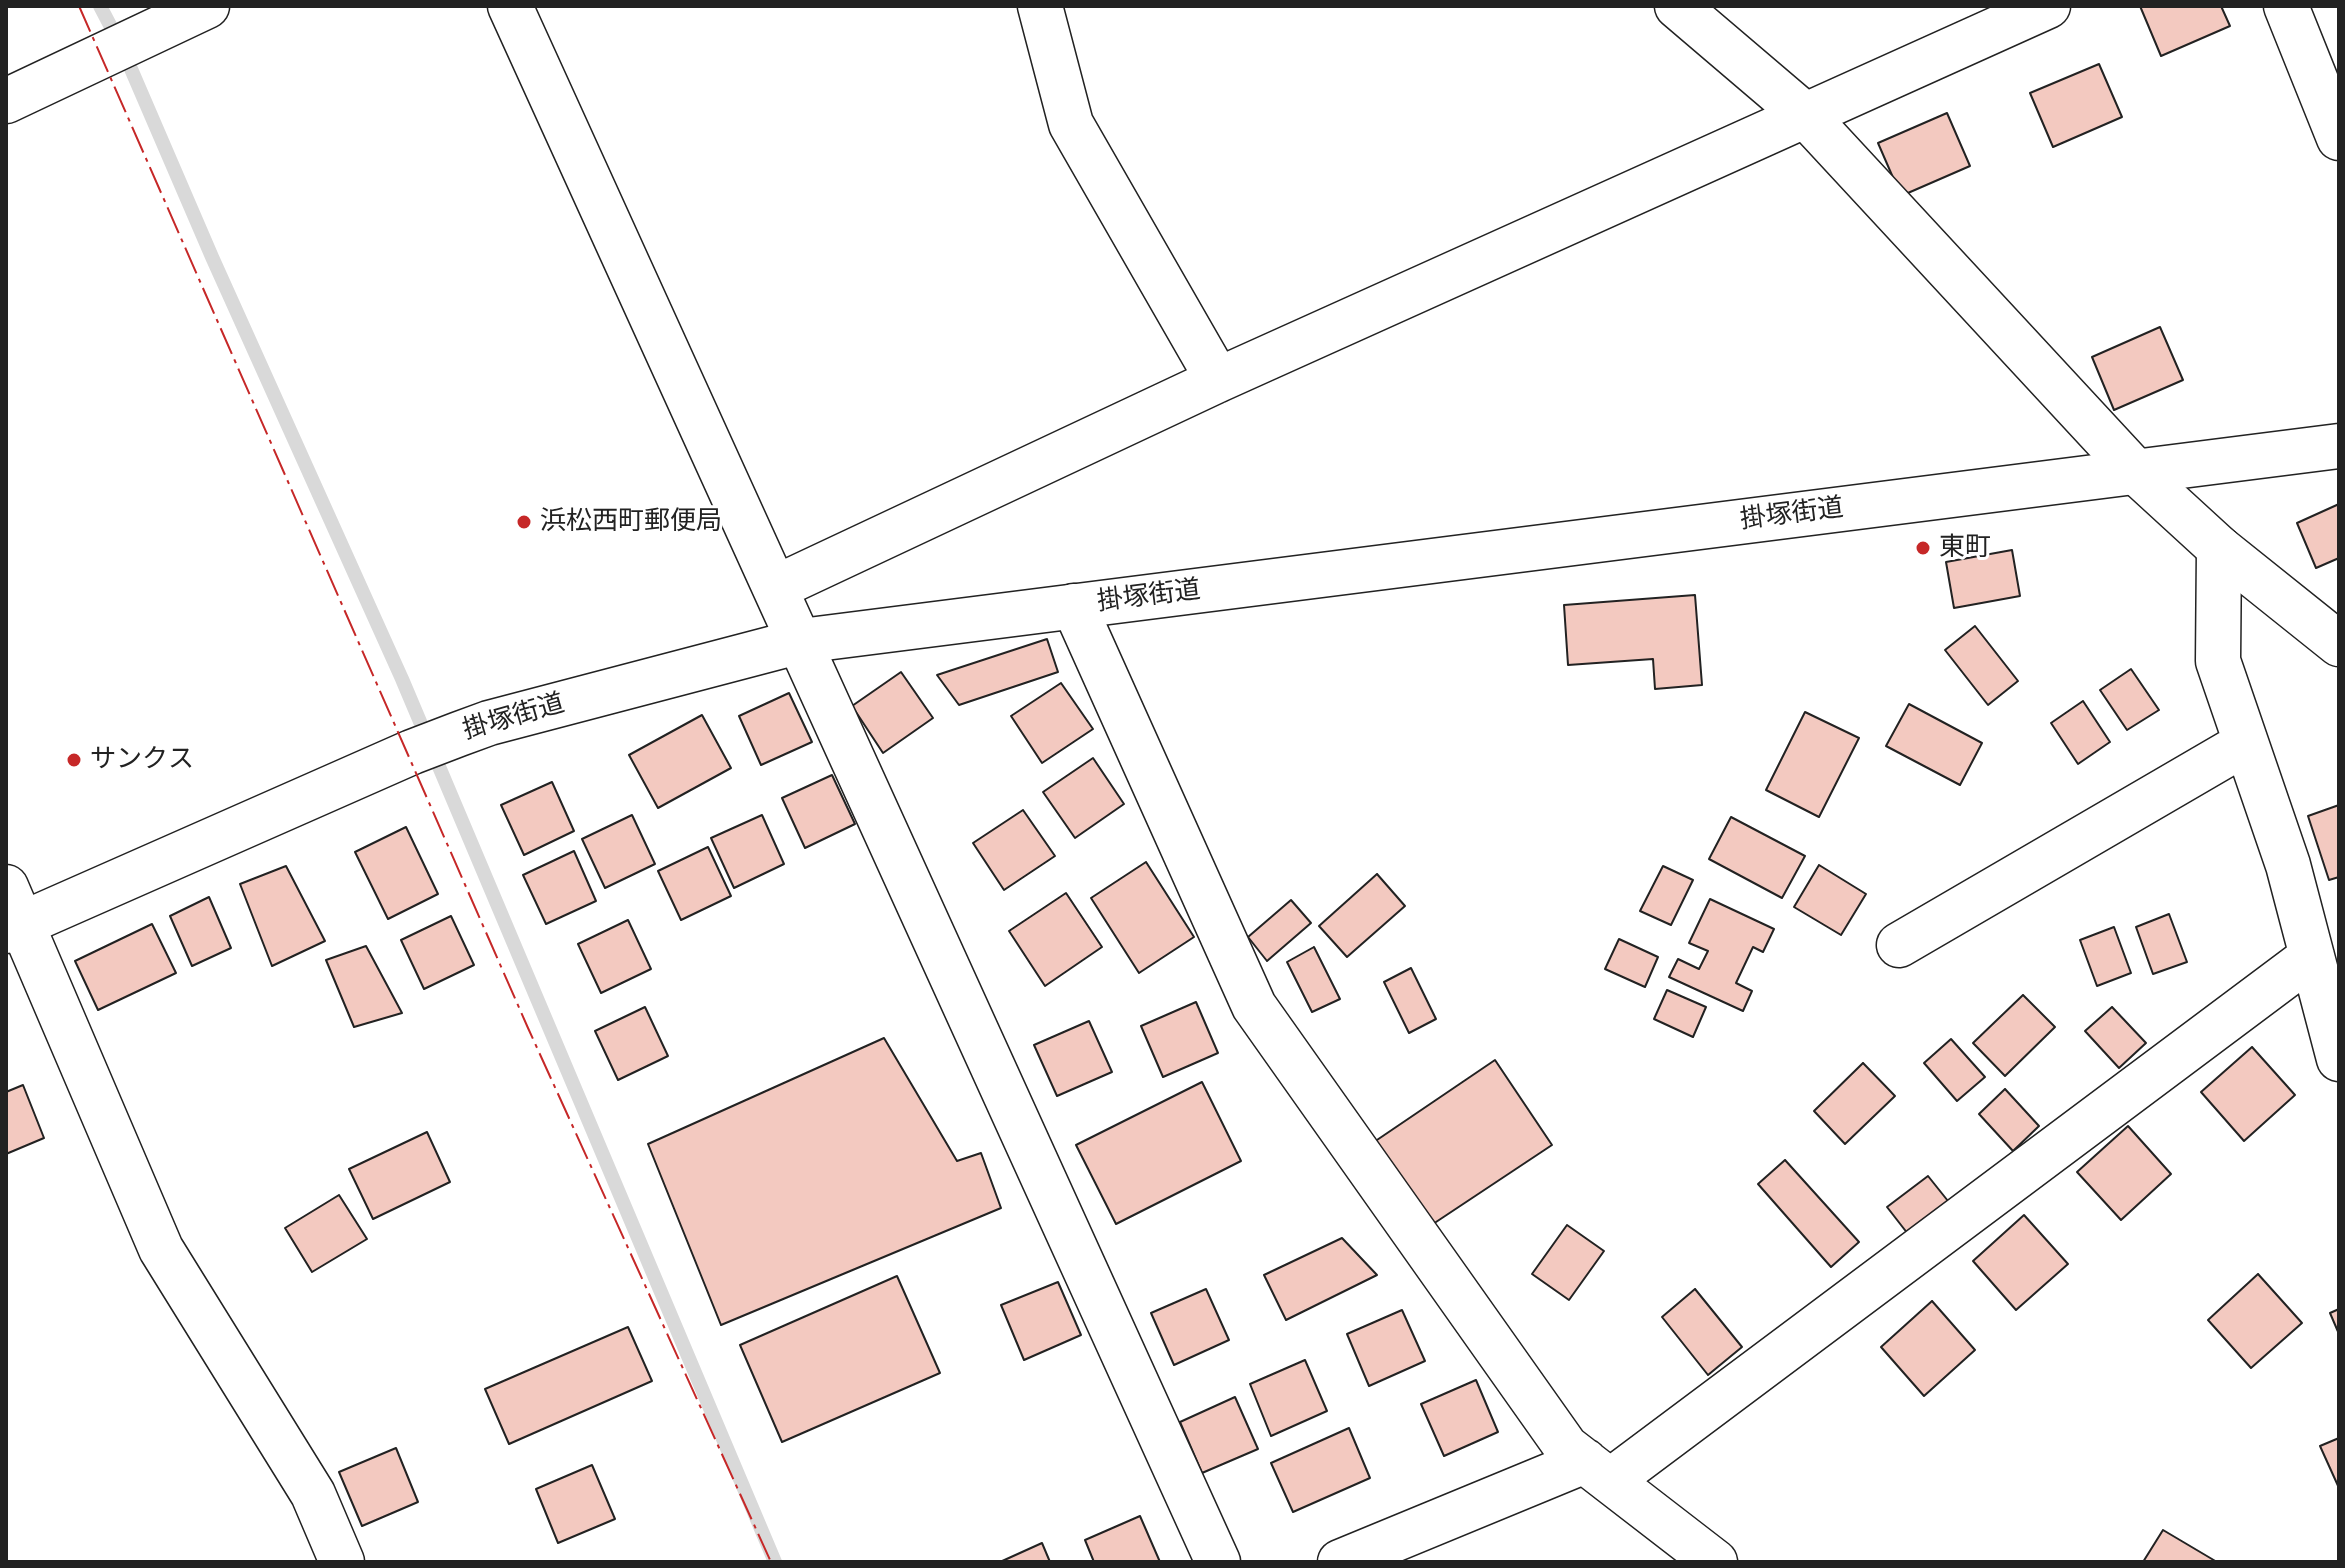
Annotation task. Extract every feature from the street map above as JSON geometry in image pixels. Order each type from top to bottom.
[{"type":"main road","points":[[6,101],[207,6]]},
{"type":"main road","points":[[510,6],[1218,1562]]},
{"type":"main road","points":[[1040,6],[1071,124],[1218,380]]},
{"type":"main road","points":[[1677,6],[1806,116],[2135,471],[2219,548],[2339,644]]},
{"type":"main road","points":[[775,588],[1218,380],[2048,6]]},
{"type":"main road","points":[[2286,6],[2339,138]]},
{"type":"main road","name":"掛塚街道","points":[[11,914],[489,723],[801,641],[2339,446]]},
{"type":"main road","points":[[2219,548],[2218,661],[2288,865],[2339,1059]]},
{"type":"main road","points":[[1074,606],[1254,1006],[1566,1447],[1715,1562]]},
{"type":"main road","points":[[1899,945],[2246,743]]},
{"type":"main road","points":[[11,914],[161,1249],[313,1494],[342,1562]]},
{"type":"main road","points":[[1340,1562],[1598,1471],[2312,956]]},
{"type":"building","points":[[2140,6],[2221,6],[2230,26],[2161,56]]},
{"type":"building","points":[[2099,64],[2122,117],[2053,147],[2030,93]]},
{"type":"building","points":[[1947,113],[1970,166],[1901,196],[1878,143]]},
{"type":"building","points":[[2160,327],[2183,380],[2114,410],[2092,357]]},
{"type":"building","points":[[2339,504],[2339,558],[2316,568],[2297,523]]},
{"type":"building","points":[[2012,550],[2020,596],[1954,608],[1946,562]]},
{"type":"building","points":[[1695,595],[1702,685],[1655,689],[1653,659],[1568,665],[1564,605]]},
{"type":"building","points":[[1975,626],[2018,681],[1988,705],[1945,650]]},
{"type":"building","points":[[1047,639],[1058,672],[959,705],[937,675]]},
{"type":"building","points":[[2131,669],[2159,710],[2127,730],[2100,690]]},
{"type":"building","points":[[901,672],[933,718],[883,753],[852,706]]},
{"type":"building","points":[[1061,683],[1093,729],[1042,763],[1011,716]]},
{"type":"building","points":[[789,693],[812,742],[761,765],[739,716]]},
{"type":"building","points":[[2083,701],[2110,742],[2078,764],[2051,723]]},
{"type":"building","points":[[1909,704],[1982,743],[1960,785],[1886,746]]},
{"type":"building","points":[[1805,712],[1859,738],[1819,817],[1766,790]]},
{"type":"building","points":[[702,715],[731,768],[658,808],[629,755]]},
{"type":"building","points":[[1093,758],[1124,804],[1075,838],[1043,792]]},
{"type":"building","points":[[832,775],[855,824],[805,848],[782,798]]},
{"type":"building","points":[[552,782],[574,831],[524,855],[501,805]]},
{"type":"building","points":[[2339,805],[2339,877],[2329,880],[2308,816]]},
{"type":"building","points":[[1023,810],[1055,856],[1004,890],[973,843]]},
{"type":"building","points":[[632,815],[655,864],[605,888],[582,839]]},
{"type":"building","points":[[762,815],[784,864],[734,888],[711,838]]},
{"type":"building","points":[[1731,817],[1805,856],[1782,898],[1709,859]]},
{"type":"building","points":[[406,827],[438,894],[388,919],[355,852]]},
{"type":"building","points":[[708,847],[731,896],[681,920],[658,871]]},
{"type":"building","points":[[574,851],[596,901],[546,924],[523,875]]},
{"type":"building","points":[[1146,862],[1194,937],[1139,973],[1091,898]]},
{"type":"building","points":[[1819,865],[1866,894],[1841,935],[1794,907]]},
{"type":"building","points":[[286,866],[325,941],[272,966],[240,884]]},
{"type":"building","points":[[1663,866],[1693,880],[1671,925],[1640,911]]},
{"type":"building","points":[[1377,874],[1405,906],[1347,957],[1319,926]]},
{"type":"building","points":[[1066,893],[1102,947],[1045,986],[1009,931]]},
{"type":"building","points":[[209,897],[231,948],[192,966],[170,916]]},
{"type":"building","points":[[1710,899],[1774,929],[1763,952],[1753,947],[1736,983],[1752,991],[1743,1011],[1669,977],[1678,959],[1699,969],[1708,951],[1689,943]]},
{"type":"building","points":[[1291,900],[1311,923],[1267,961],[1248,937]]},
{"type":"building","points":[[2169,914],[2187,962],[2153,974],[2136,927]]},
{"type":"building","points":[[451,916],[474,965],[424,989],[401,940]]},
{"type":"building","points":[[628,920],[651,969],[601,993],[578,944]]},
{"type":"building","points":[[152,924],[176,973],[98,1010],[75,961]]},
{"type":"building","points":[[2114,927],[2131,973],[2097,986],[2080,940]]},
{"type":"building","points":[[1619,939],[1658,957],[1645,987],[1605,969]]},
{"type":"building","points":[[366,946],[402,1013],[354,1027],[326,960]]},
{"type":"building","points":[[1314,947],[1340,999],[1312,1012],[1287,962]]},
{"type":"building","points":[[1411,968],[1436,1019],[1409,1033],[1384,982]]},
{"type":"building","points":[[1667,990],[1706,1007],[1693,1037],[1654,1019]]},
{"type":"building","points":[[2023,995],[2055,1027],[2005,1076],[1973,1043]]},
{"type":"building","points":[[1196,1002],[1218,1053],[1163,1077],[1141,1026]]},
{"type":"building","points":[[645,1007],[668,1056],[618,1080],[595,1031]]},
{"type":"building","points":[[2112,1007],[2146,1043],[2119,1068],[2085,1031]]},
{"type":"building","points":[[1089,1021],[1112,1072],[1057,1096],[1034,1045]]},
{"type":"building","points":[[884,1038],[957,1161],[981,1153],[1001,1208],[721,1325],[648,1144]]},
{"type":"building","points":[[1951,1039],[1985,1077],[1957,1101],[1924,1063]]},
{"type":"building","points":[[2252,1047],[2295,1095],[2244,1141],[2201,1092]]},
{"type":"building","points":[[1495,1060],[1552,1145],[1430,1226],[1374,1142]]},
{"type":"building","points":[[1863,1063],[1895,1096],[1845,1144],[1814,1111]]},
{"type":"building","points":[[1202,1082],[1241,1161],[1116,1224],[1076,1145]]},
{"type":"building","points":[[23,1085],[44,1138],[6,1154],[6,1092]]},
{"type":"building","points":[[2005,1089],[2039,1126],[2013,1151],[1979,1114]]},
{"type":"building","points":[[2128,1126],[2171,1174],[2121,1220],[2077,1172]]},
{"type":"building","points":[[427,1132],[450,1182],[373,1219],[349,1169]]},
{"type":"building","points":[[1785,1160],[1859,1242],[1831,1267],[1758,1184]]},
{"type":"building","points":[[1928,1176],[1948,1201],[1908,1234],[1887,1207]]},
{"type":"building","points":[[339,1195],[367,1239],[312,1272],[285,1228]]},
{"type":"building","points":[[2024,1215],[2068,1264],[2016,1310],[1973,1261]]},
{"type":"building","points":[[1567,1225],[1604,1251],[1569,1300],[1532,1274]]},
{"type":"building","points":[[1342,1238],[1377,1275],[1286,1320],[1264,1275]]},
{"type":"building","points":[[2258,1274],[2302,1323],[2251,1368],[2208,1320]]},
{"type":"building","points":[[897,1276],[940,1373],[782,1442],[740,1345]]},
{"type":"building","points":[[1058,1282],[1081,1335],[1024,1360],[1001,1305]]},
{"type":"building","points":[[1206,1289],[1229,1340],[1174,1365],[1151,1313]]},
{"type":"building","points":[[1695,1289],[1742,1347],[1708,1375],[1662,1317]]},
{"type":"building","points":[[1932,1301],[1975,1350],[1924,1396],[1881,1347]]},
{"type":"building","points":[[2339,1309],[2339,1334],[2330,1313]]},
{"type":"building","points":[[1402,1310],[1425,1361],[1369,1386],[1347,1334]]},
{"type":"building","points":[[628,1327],[652,1381],[509,1444],[485,1389]]},
{"type":"building","points":[[1305,1360],[1327,1411],[1271,1436],[1250,1384]]},
{"type":"building","points":[[1476,1380],[1498,1432],[1444,1456],[1421,1404]]},
{"type":"building","points":[[1235,1397],[1258,1449],[1202,1473],[1180,1422]]},
{"type":"building","points":[[1349,1428],[1370,1478],[1293,1512],[1271,1463]]},
{"type":"building","points":[[2339,1438],[2339,1488],[2320,1446]]},
{"type":"building","points":[[396,1448],[418,1502],[362,1526],[339,1472]]},
{"type":"building","points":[[592,1465],[615,1519],[558,1543],[536,1489]]},
{"type":"building","points":[[1140,1516],[1160,1562],[1094,1562],[1085,1540]]},
{"type":"building","points":[[2163,1530],[2217,1562],[2143,1562]]},
{"type":"building","points":[[1042,1543],[1050,1562],[1000,1562]]},
{"type":"waterway","points":[[100,6],[122,48],[212,257],[402,679],[775,1562]]},
{"type":"power","points":[[79,6],[528,1028],[771,1562]]},
{"type":"place","name":"浜松西町郵便局","points":[[524,522]]},
{"type":"place","name":"東町","points":[[1923,548]]},
{"type":"place","name":"サンクス","points":[[74,760]]}]
